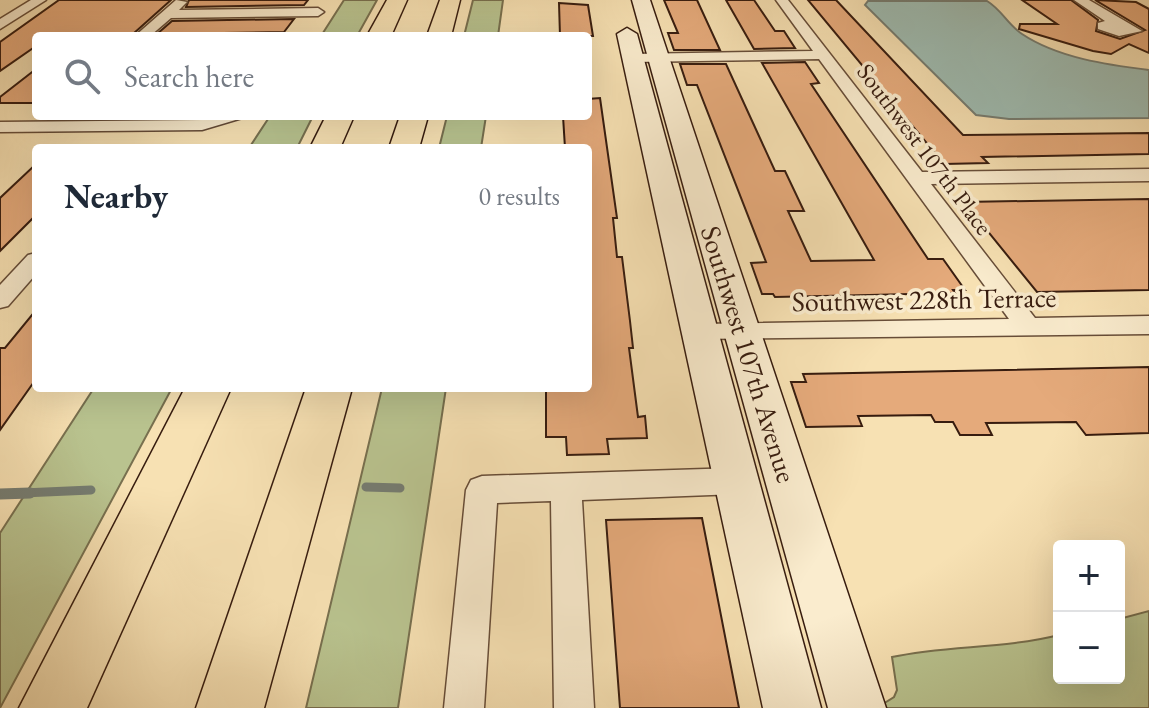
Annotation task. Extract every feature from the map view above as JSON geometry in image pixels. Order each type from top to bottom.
[{"type":"highway","points":[[381,32],[397,0]]},
{"type":"highway","points":[[440,32],[450,0]]},
{"type":"highway","points":[[327,144],[338,120]]},
{"type":"highway","points":[[405,144],[413,120]]},
{"type":"highway","points":[[53,708],[206,392]]},
{"type":"highway","points":[[230,708],[328,392]]},
{"type":"street","points":[[0,25],[40,0]]},
{"type":"street","points":[[147,32],[183,0]]},
{"type":"street","points":[[167,14],[314,18],[327,0]]},
{"type":"street","name":"Southwest 107th Place","points":[[782,0],[1028,327]]},
{"type":"street","points":[[1068,0],[1112,23],[1080,0]]},
{"type":"street","name":"Southwest 107th Avenue","points":[[632,7],[646,58],[742,332],[857,708]]},
{"type":"street","points":[[0,16],[16,16]]},
{"type":"street","points":[[646,58],[824,55]]},
{"type":"street","name":"Southwest 107th Avenue","points":[[646,58],[701,333],[792,708]]},
{"type":"street","points":[[0,127],[44,122],[155,126],[210,124],[227,120]]},
{"type":"street","points":[[139,144],[155,126]]},
{"type":"street","points":[[917,178],[1149,175]]},
{"type":"street","points":[[0,300],[32,264]]},
{"type":"street","name":"Southwest 228th Terrace","points":[[701,333],[1149,325]]},
{"type":"street","points":[[464,708],[482,490],[737,481]]},
{"type":"street","points":[[566,486],[574,708]]},
{"type":"green space","points":[[344,0],[377,0],[359,32],[324,32]]},
{"type":"green space","points":[[473,0],[503,0],[499,32],[465,32]]},
{"type":"green space","points":[[267,120],[311,120],[299,144],[252,144]]},
{"type":"green space","points":[[446,120],[485,120],[482,144],[440,144]]},
{"type":"green space","points":[[91,392],[170,392],[0,708],[0,533]]},
{"type":"green space","points":[[381,392],[445,392],[398,708],[306,708]]},
{"type":"green space","points":[[1149,611],[1149,708],[884,708],[883,704],[894,697],[897,690],[892,657],[1053,636],[1053,684],[1125,684],[1125,617]]},
{"type":"water","points":[[868,1],[987,1],[1022,34],[1051,49],[1100,63],[1149,70],[1149,118],[1009,119],[976,115],[865,5]]},
{"type":"building","points":[[59,0],[171,0],[135,32],[32,32],[32,49],[0,71],[0,42]]},
{"type":"building","points":[[189,0],[308,0],[304,5],[186,7]]},
{"type":"building","points":[[664,0],[697,0],[720,50],[674,50],[668,33],[678,33]]},
{"type":"building","points":[[726,0],[754,0],[775,31],[784,31],[795,48],[754,49]]},
{"type":"building","points":[[808,0],[836,0],[963,135],[1149,133],[1149,154],[982,157],[988,163],[944,164]]},
{"type":"building","points":[[1022,0],[1071,0],[1098,20],[1096,31],[1120,39],[1145,30],[1095,0],[1136,2],[1149,9],[1149,53],[1129,44],[1111,54],[1093,51],[1019,29],[1020,24],[1057,24]]},
{"type":"building","points":[[559,3],[588,5],[593,36],[592,32],[560,32]]},
{"type":"building","points":[[294,19],[284,32],[159,32],[172,21]]},
{"type":"building","points":[[805,62],[819,83],[811,84],[928,259],[943,259],[965,290],[953,290],[955,293],[775,297],[773,294],[762,294],[751,263],[766,262],[697,85],[687,85],[680,64],[726,64],[775,171],[785,171],[804,211],[788,211],[811,261],[874,260],[762,63]]},
{"type":"building","points":[[32,72],[32,103],[0,103],[0,97]]},
{"type":"building","points":[[600,98],[617,218],[613,218],[617,257],[622,257],[630,321],[633,348],[629,348],[638,417],[645,416],[647,438],[607,439],[609,454],[567,455],[566,437],[546,437],[546,392],[592,392],[592,144],[565,144],[563,120],[592,120],[592,99]]},
{"type":"building","points":[[32,168],[32,219],[0,251],[0,198]]},
{"type":"building","points":[[1149,199],[1149,290],[1037,292],[964,202]]},
{"type":"building","points":[[32,315],[32,385],[0,430],[0,348],[5,348]]},
{"type":"building","points":[[1149,367],[1149,433],[1086,435],[1076,422],[986,423],[992,435],[960,435],[953,422],[935,422],[931,415],[858,416],[862,426],[806,427],[791,382],[806,382],[803,374]]},
{"type":"building","points":[[702,518],[739,708],[620,708],[606,520]]},
{"type":"waterway","points":[[366,487],[400,488]]},
{"type":"waterway","points":[[30,493],[0,494],[91,490]]}]
